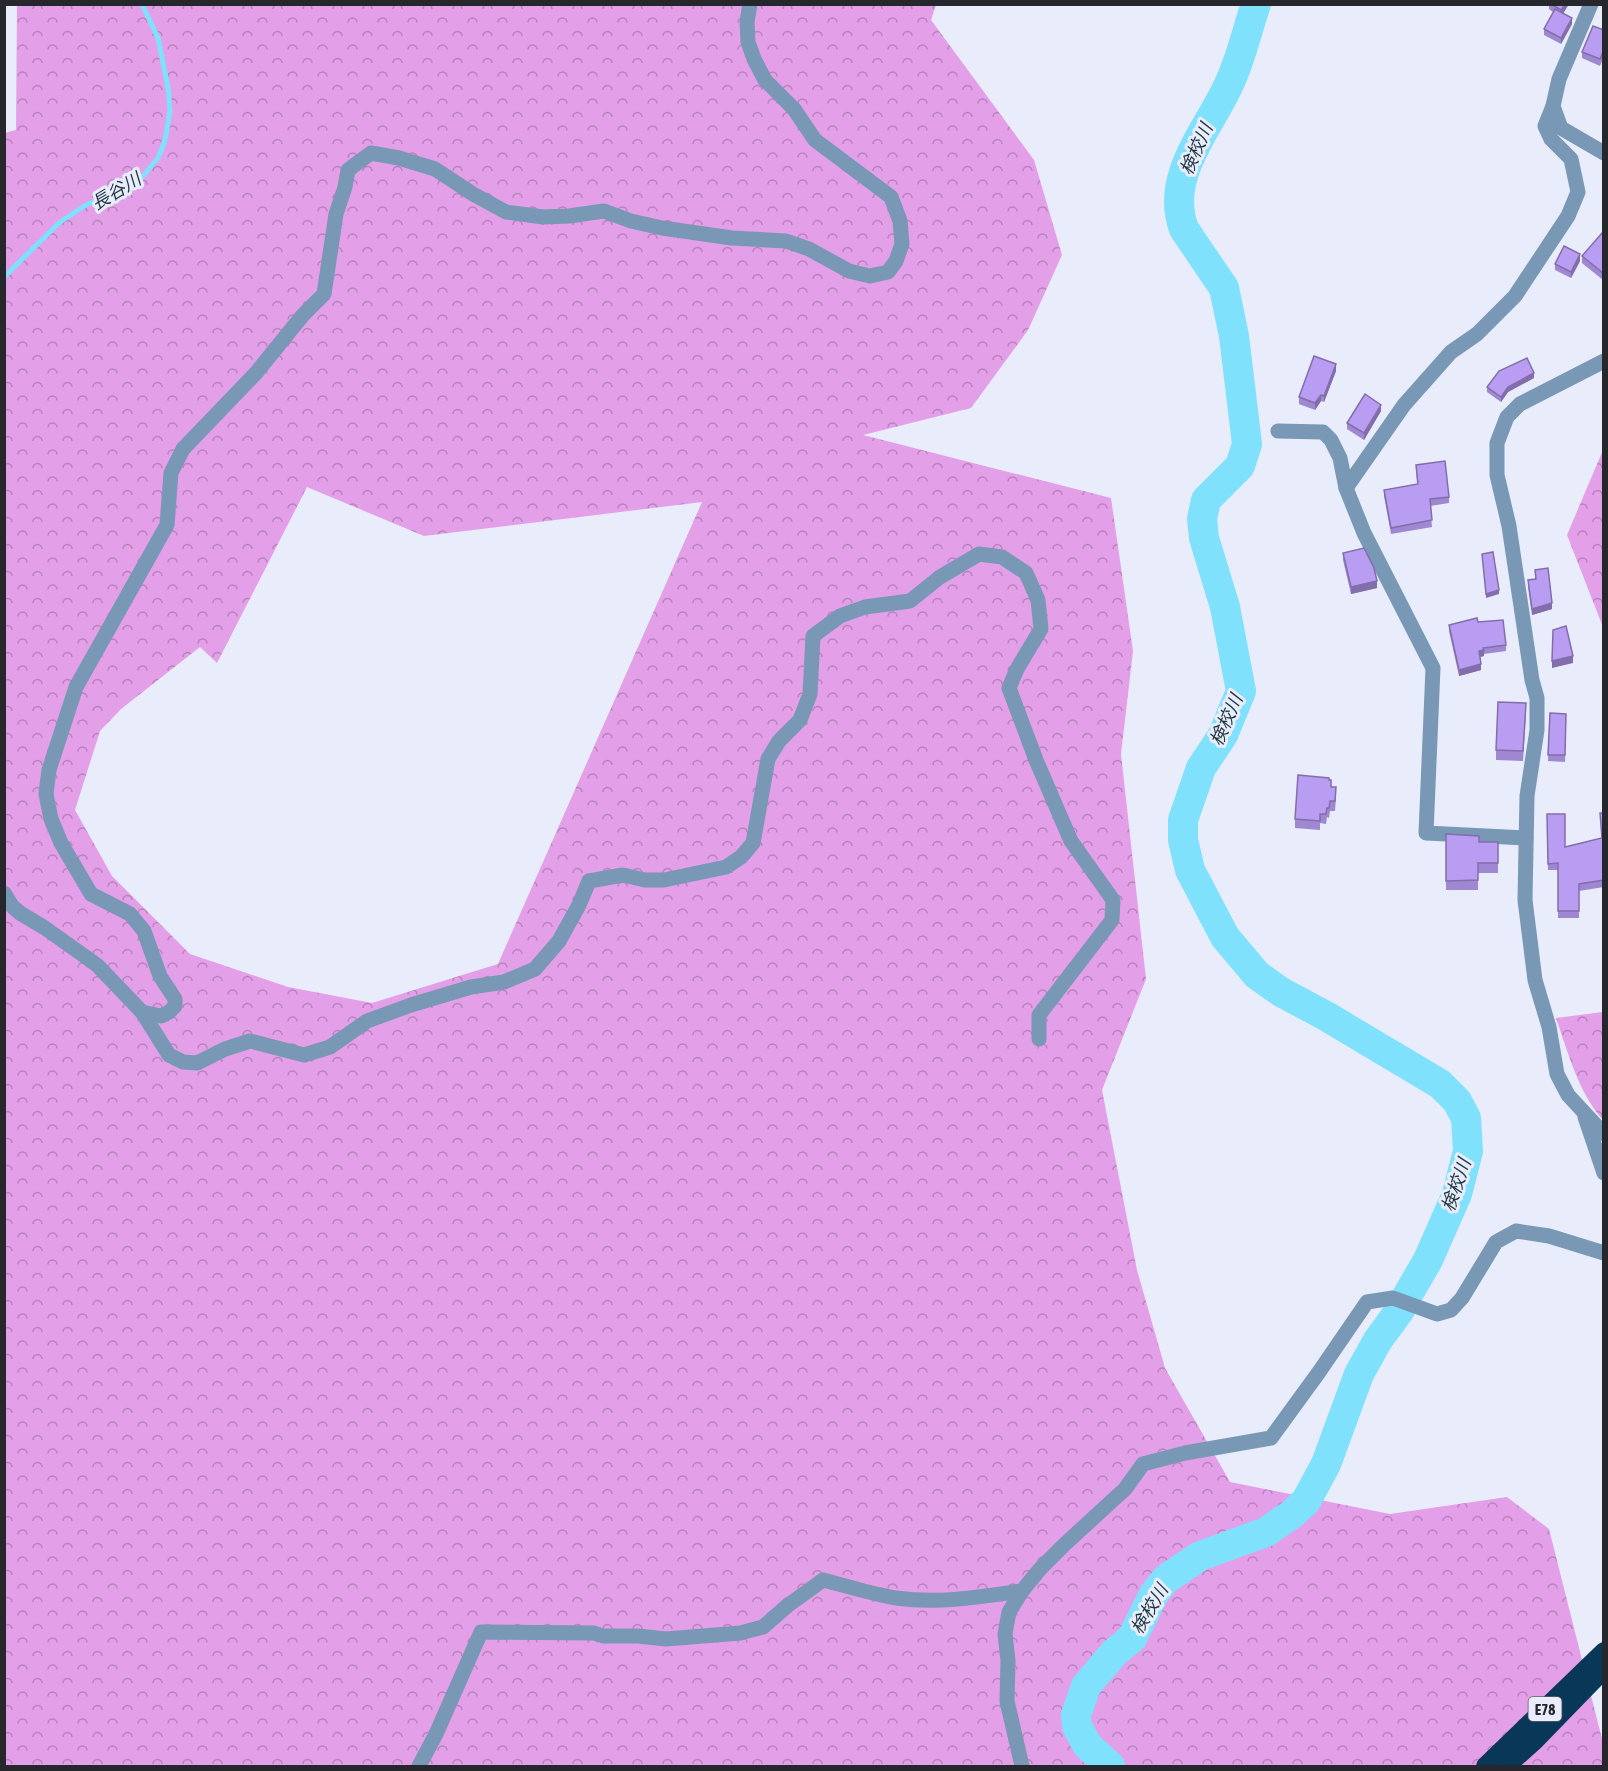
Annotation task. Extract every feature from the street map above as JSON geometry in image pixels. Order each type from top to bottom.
[{"type":"highway","name":"E78","points":[[1485,1767],[1604,1651]]},
{"type":"highway","name":"E78","points":[[1508,1767],[1604,1670]]},
{"type":"street","points":[[142,1012],[161,1016],[175,1006],[175,999],[160,976],[144,931],[130,914],[91,894],[61,843],[51,819],[46,794],[49,770],[76,687],[167,525],[171,473],[183,449],[256,373],[303,315],[324,294],[336,214],[348,170],[371,153],[399,158],[435,169],[506,212],[543,217],[604,211],[631,221],[662,228],[732,238],[786,241],[809,249],[849,271],[870,276],[888,272],[896,261],[902,244],[900,221],[891,197],[816,140],[794,109],[765,80],[748,42],[747,22],[750,4]]},
{"type":"street","points":[[1346,488],[1404,405],[1451,352],[1478,334],[1515,296],[1568,216],[1578,192],[1571,159],[1551,139],[1545,126],[1553,106],[1559,78],[1591,4]]},
{"type":"street","points":[[1553,106],[1561,128],[1604,153]]},
{"type":"street","points":[[1604,361],[1520,404],[1508,417],[1497,443],[1497,475],[1509,526],[1532,680],[1537,698],[1537,730],[1527,796],[1525,900],[1534,980],[1549,1027],[1557,1074],[1568,1095],[1604,1134]]},
{"type":"street","points":[[1278,431],[1323,432],[1331,440],[1340,458],[1346,488],[1364,533],[1433,668],[1426,833],[1526,838]]},
{"type":"street","points":[[4,893],[12,906],[20,913],[97,965],[142,1012],[169,1055],[183,1062],[197,1063],[225,1049],[250,1041],[304,1055],[330,1047],[367,1021],[471,987],[504,982],[535,969],[559,941],[589,881],[623,875],[645,880],[664,880],[726,867],[741,858],[753,843],[768,759],[779,741],[800,720],[810,694],[813,636],[840,616],[865,607],[910,601],[940,577],[979,554],[1002,557],[1026,573],[1038,600],[1041,629],[1017,669],[1009,688],[1036,760],[1071,841],[1113,900],[1112,920],[1039,1015],[1040,1039]]},
{"type":"street","points":[[1584,1114],[1604,1173]]},
{"type":"street","points":[[1022,1767],[1007,1701],[1008,1660],[1005,1634],[1009,1612],[1040,1569],[1125,1489],[1143,1464],[1185,1453],[1271,1438],[1367,1302],[1393,1298],[1437,1314],[1450,1310],[1462,1298],[1496,1242],[1516,1231],[1549,1236],[1604,1252]]},
{"type":"street","points":[[419,1767],[481,1632],[594,1633],[603,1636],[666,1639],[740,1633],[763,1627],[823,1580],[895,1598],[929,1601],[1022,1591]]},
{"type":"green space","points":[[17,5],[936,5],[931,20],[1034,160],[1062,255],[1028,330],[971,408],[863,435],[1111,498],[1133,651],[1121,754],[1146,979],[1102,1090],[1137,1270],[1165,1368],[1230,1482],[1390,1514],[1507,1497],[1549,1529],[1603,1743],[1603,1766],[5,1766],[4,133],[16,130]],"holes":[[[307,487],[424,536],[702,502],[498,964],[372,1003],[288,987],[190,954],[112,876],[75,810],[100,731],[121,709],[200,647],[217,663]]]},
{"type":"green space","points":[[1603,450],[1603,627],[1567,535]]},
{"type":"green space","points":[[1604,1012],[1603,1120],[1580,1084],[1556,1018]]},
{"type":"building","points":[[1551,4],[1565,4],[1561,10]]},
{"type":"building","points":[[1555,9],[1572,18],[1561,38],[1544,29]]},
{"type":"building","points":[[1593,26],[1604,30],[1604,55],[1602,54],[1600,59],[1582,52]]},
{"type":"building","points":[[1602,233],[1604,235],[1603,273],[1582,256]]},
{"type":"building","points":[[1564,246],[1580,254],[1571,272],[1555,264]]},
{"type":"building","points":[[1314,356],[1336,364],[1324,396],[1321,395],[1315,403],[1299,397]]},
{"type":"building","points":[[1527,358],[1534,373],[1508,387],[1501,397],[1487,387],[1499,371]]},
{"type":"building","points":[[1365,394],[1381,405],[1364,433],[1347,423]]},
{"type":"building","points":[[1445,461],[1449,497],[1430,499],[1432,520],[1391,528],[1384,490],[1418,484],[1416,465]]},
{"type":"building","points":[[1364,548],[1374,568],[1377,581],[1351,587],[1343,553]]},
{"type":"building","points":[[1493,552],[1499,590],[1486,594],[1482,554]]},
{"type":"building","points":[[1548,568],[1552,603],[1532,609],[1528,580],[1536,579],[1535,570]]},
{"type":"building","points":[[1477,618],[1478,622],[1503,620],[1506,645],[1483,648],[1484,650],[1479,651],[1481,664],[1459,670],[1449,625]]},
{"type":"building","points":[[1566,626],[1573,656],[1552,661],[1553,630]]},
{"type":"building","points":[[1498,702],[1526,703],[1523,751],[1496,750]]},
{"type":"building","points":[[1550,713],[1566,714],[1565,755],[1548,755]]},
{"type":"building","points":[[1298,775],[1329,778],[1331,787],[1336,787],[1335,801],[1330,801],[1326,814],[1320,814],[1320,821],[1295,819]]},
{"type":"building","points":[[1600,813],[1604,813],[1604,880],[1579,884],[1579,911],[1558,911],[1558,863],[1548,864],[1547,814],[1565,814],[1565,847],[1602,838]]},
{"type":"building","points":[[1446,834],[1479,836],[1479,842],[1498,842],[1498,863],[1478,863],[1478,880],[1446,881]]},
{"type":"waterway","name":"長谷川","points":[[4,277],[60,222],[86,205],[139,181],[158,158],[165,140],[170,111],[168,88],[158,38],[142,4]]},
{"type":"waterway","name":"検校川","points":[[1256,4],[1233,74],[1192,154],[1184,172],[1180,190],[1179,209],[1184,229],[1224,288],[1234,336],[1247,444],[1240,466],[1206,500],[1202,519],[1204,538],[1225,607],[1241,691],[1223,735],[1201,768],[1183,820],[1183,840],[1190,870],[1225,937],[1257,975],[1281,992],[1440,1084],[1457,1101],[1466,1118],[1468,1151],[1457,1194],[1428,1260],[1407,1296]]},
{"type":"waterway","name":"検校川","points":[[1110,1766],[1087,1745],[1077,1726],[1076,1715],[1086,1686],[1114,1653],[1132,1638],[1154,1594],[1166,1579],[1200,1556],[1266,1532],[1306,1501],[1326,1464],[1359,1374],[1378,1340],[1400,1310]]}]
